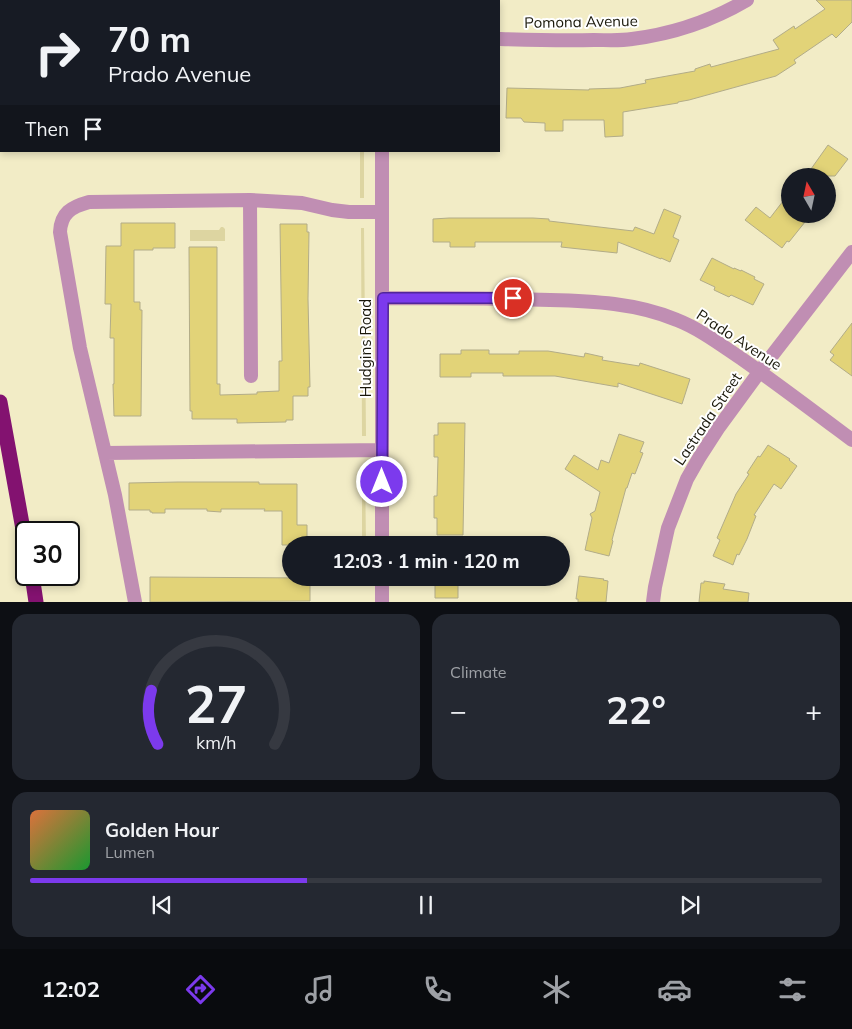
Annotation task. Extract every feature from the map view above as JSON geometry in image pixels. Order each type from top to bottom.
[{"type":"highway","points":[[0,402],[21,521]]},
{"type":"highway","points":[[34,586],[36,602]]},
{"type":"street","name":"Pomona Avenue","points":[[500,39],[631,39],[690,26],[716,16],[747,0]]},
{"type":"street","name":"Hudgins Road","points":[[382,152],[382,536]]},
{"type":"street","points":[[250,200],[251,376]]},
{"type":"street","points":[[135,602],[106,453],[80,348],[61,242],[60,223],[64,216],[71,209],[89,202],[250,200],[302,203],[349,212],[382,212]]},
{"type":"street","name":"Lastrada Street","points":[[653,602],[668,528],[687,479],[699,458],[760,371],[852,252]]},
{"type":"street","name":"Prado Avenue","points":[[383,298],[513,298],[588,301],[625,306],[676,319],[696,328],[760,371],[852,440]]},
{"type":"street","points":[[106,453],[382,450]]},
{"type":"street","points":[[382,586],[382,602]]},
{"type":"shaded area","points":[[360,152],[364,152],[364,198],[360,198]]},
{"type":"shaded area","points":[[221,227],[225,229],[225,241],[190,241],[190,230],[219,230]]},
{"type":"shaded area","points":[[361,228],[364,228],[366,436],[362,436]]},
{"type":"shaded area","points":[[362,465],[365,465],[366,536],[362,536]]},
{"type":"building","points":[[816,0],[852,0],[852,22],[836,38],[832,34],[794,60],[796,63],[776,76],[678,103],[623,112],[623,136],[605,137],[604,120],[563,120],[563,131],[545,131],[545,123],[524,122],[521,118],[506,118],[507,88],[589,90],[620,88],[646,83],[645,80],[695,71],[695,69],[710,64],[711,67],[779,49],[773,40],[794,26],[795,29],[825,9]]},
{"type":"building","points":[[828,145],[848,159],[836,175],[836,168],[812,168]]},
{"type":"building","points":[[781,204],[781,223],[804,223],[782,248],[745,220],[756,207],[770,218]]},
{"type":"building","points":[[664,209],[681,216],[673,237],[679,240],[670,262],[618,242],[617,253],[561,247],[562,242],[475,242],[475,247],[450,247],[450,242],[433,242],[433,219],[449,218],[549,219],[549,221],[633,231],[635,227],[654,234]]},
{"type":"building","points":[[121,223],[175,223],[175,248],[134,250],[134,302],[140,302],[140,310],[142,310],[141,416],[114,416],[114,338],[110,338],[111,304],[105,304],[106,246],[121,246]]},
{"type":"building","points":[[280,224],[307,224],[307,232],[309,232],[310,387],[308,387],[308,396],[293,396],[293,420],[286,420],[286,422],[237,423],[237,419],[192,419],[192,411],[190,411],[189,247],[217,247],[217,384],[220,384],[220,395],[257,394],[257,392],[279,391],[279,361],[282,361]]},
{"type":"building","points":[[712,258],[755,277],[754,279],[764,284],[753,305],[714,290],[715,287],[700,280]]},
{"type":"building","points":[[852,323],[852,376],[830,360],[834,355],[830,352]]},
{"type":"building","points":[[461,350],[489,350],[489,354],[519,354],[519,351],[548,351],[584,357],[585,353],[603,357],[602,360],[639,366],[640,363],[690,379],[682,404],[618,383],[618,387],[555,376],[503,376],[503,373],[471,373],[471,377],[440,377],[440,354],[461,354]]},
{"type":"building","points":[[438,423],[465,423],[463,535],[437,535],[437,518],[434,518],[434,496],[437,496],[438,457],[434,457],[434,435],[438,435]]},
{"type":"building","points":[[619,434],[644,442],[640,452],[643,453],[635,474],[632,473],[626,488],[609,556],[585,550],[592,518],[590,514],[595,511],[600,492],[565,469],[574,455],[598,470],[601,460],[609,463]]},
{"type":"building","points":[[768,445],[790,459],[797,466],[781,489],[774,484],[754,515],[756,516],[747,539],[739,555],[737,554],[733,565],[713,556],[720,540],[717,538],[736,494],[749,474],[747,473]]},
{"type":"building","points":[[259,482],[259,484],[297,484],[297,525],[307,525],[307,536],[282,536],[282,511],[221,509],[221,512],[207,511],[207,509],[165,509],[165,513],[152,513],[150,510],[129,510],[129,483]]},
{"type":"building","points":[[579,576],[608,581],[606,602],[578,602],[578,599],[576,599]]},
{"type":"building","points":[[150,577],[282,578],[282,586],[310,586],[310,601],[150,602]]},
{"type":"building","points":[[704,581],[725,584],[723,589],[749,593],[748,602],[699,602],[701,583],[704,583]]},
{"type":"building","points":[[435,586],[458,586],[458,598],[435,598]]},
{"type":"route","points":[[382,482],[383,298],[513,298]]}]
